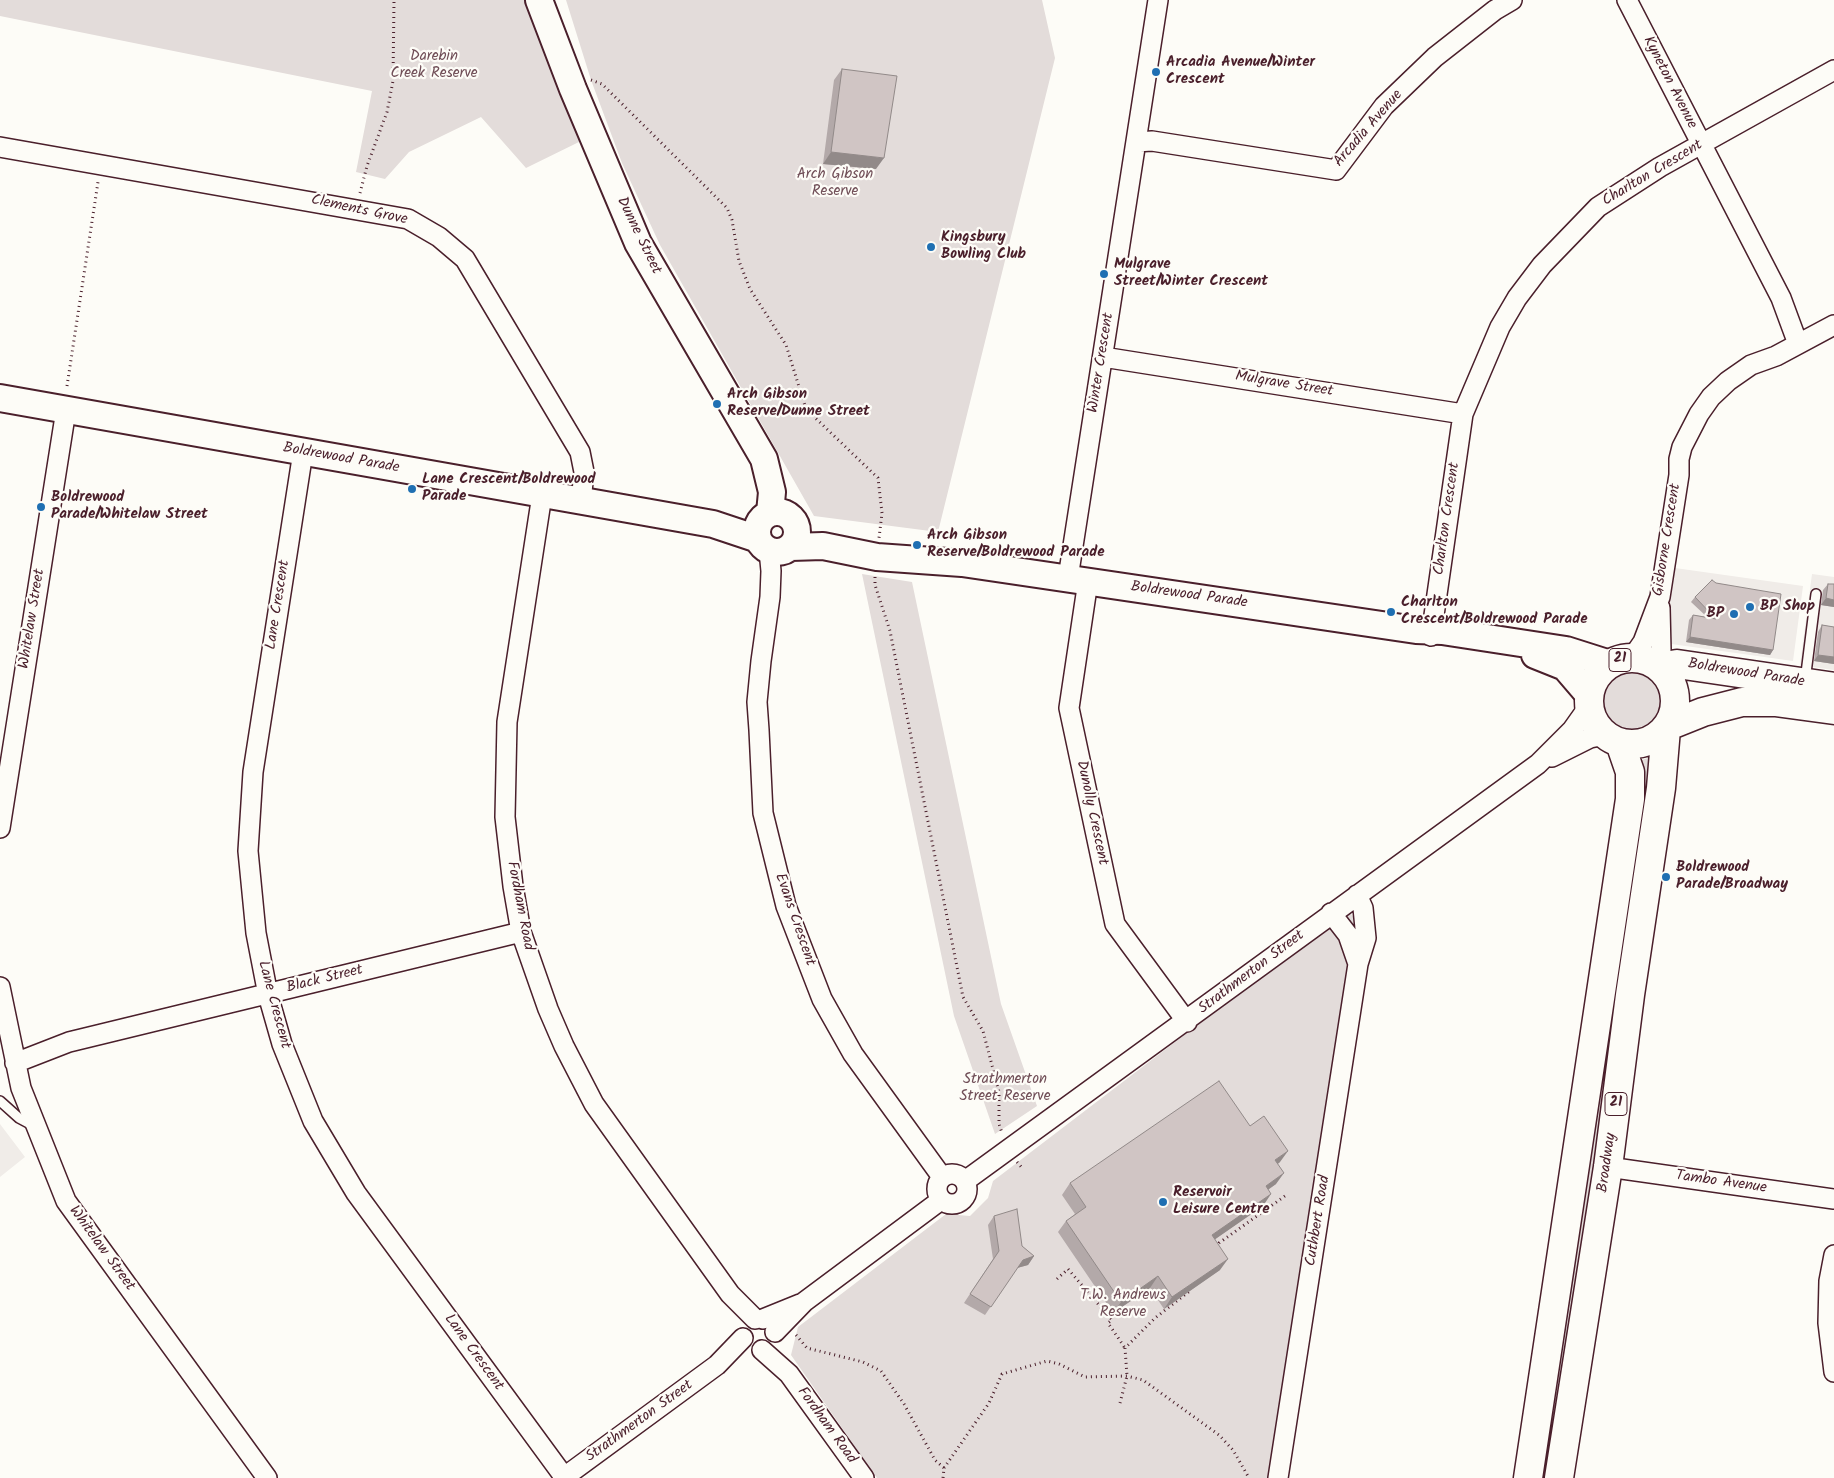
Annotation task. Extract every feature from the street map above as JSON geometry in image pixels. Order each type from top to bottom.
[{"type":"main road","name":"Dunne Street","points":[[539,0],[573,89],[638,243],[764,459],[772,492],[778,533]]},
{"type":"main road","name":"Boldrewood Parade","points":[[0,398],[66,398],[303,452],[581,502],[713,524],[778,533],[823,536],[877,550],[1426,632],[1566,650],[1621,661]]},
{"type":"main road","name":"Boldrewood Parade","points":[[1426,632],[1542,656],[1564,667],[1589,700]]},
{"type":"main road","name":"21","points":[[1528,1478],[1630,799],[1630,772],[1613,739],[1594,722],[1589,700],[1596,677],[1621,661],[1641,658],[1658,666],[1671,681],[1676,699],[1673,718],[1667,727],[1645,743],[1613,739]]},
{"type":"main road","name":"Boldrewood Parade","points":[[1658,666],[1677,664],[1789,689],[1834,710]]},
{"type":"main road","name":"Boldrewood Parade","points":[[1667,727],[1703,712],[1789,689],[1834,687]]},
{"type":"main road","name":"Broadway","points":[[1559,1478],[1608,1167],[1630,995],[1661,788],[1667,727]]},
{"type":"main road","points":[[1598,1009],[1630,995]]},
{"type":"street","name":"Winter Crescent","points":[[1078,580],[1103,357],[1158,0]]},
{"type":"street","name":"Arcadia Avenue","points":[[1136,142],[1152,141],[1336,170],[1391,100],[1435,57],[1495,10],[1512,0]]},
{"type":"street","name":"Kyneton Avenue","points":[[1627,0],[1700,144],[1804,341]]},
{"type":"street","name":"Charlton Crescent","points":[[1426,632],[1463,414],[1500,327],[1517,298],[1542,265],[1598,207],[1660,167],[1834,70]]},
{"type":"street","name":"Clements Grove","points":[[0,148],[408,219],[439,237],[465,259],[580,452],[584,472],[581,502]]},
{"type":"street","name":"Gisborne Crescent","points":[[1621,661],[1643,642],[1660,597],[1682,448],[1699,414],[1711,397],[1728,381],[1751,365],[1776,356],[1834,325]]},
{"type":"street","name":"Mulgrave Street","points":[[1103,357],[1463,414]]},
{"type":"street","name":"Whitelaw Street","points":[[0,828],[66,398]]},
{"type":"street","name":"Lane Crescent","points":[[303,452],[253,772],[248,851],[254,917],[268,995],[282,1044],[313,1120],[356,1193],[564,1478]]},
{"type":"street","name":"Fordham Road","points":[[542,495],[507,722],[505,817],[513,886],[522,932],[548,1009],[564,1046],[594,1104],[730,1294],[762,1333],[788,1374],[864,1478]]},
{"type":"street","name":"Evans Crescent","points":[[778,533],[757,702],[763,813],[786,906],[822,999],[852,1054],[942,1177]]},
{"type":"street","name":"Dunolly Crescent","points":[[1078,580],[1069,708],[1115,924],[1186,1022]]},
{"type":"street","points":[[1658,666],[1661,650],[1660,597]]},
{"type":"street","name":"Strathmerton Street","points":[[965,1181],[1008,1152],[1331,913],[1538,764],[1572,730],[1589,700]]},
{"type":"street","name":"Strathmerton Street","points":[[1538,764],[1590,738],[1613,739]]},
{"type":"street","name":"Cuthbert Road","points":[[1278,1478],[1358,964],[1366,938],[1363,908],[1357,895]]},
{"type":"street","name":"Cuthbert Road","points":[[1331,913],[1348,935],[1358,964]]},
{"type":"street","name":"Black Street","points":[[7,1037],[69,1042],[522,932]]},
{"type":"street","name":"Whitelaw Street","points":[[0,987],[7,1037],[36,1128],[66,1202],[267,1478]]},
{"type":"street","name":"Tambo Avenue","points":[[1608,1167],[1834,1199]]},
{"type":"street","points":[[957,1174],[965,1181],[966,1195],[959,1202],[950,1204],[941,1200],[938,1196],[936,1186],[942,1177],[957,1174]]},
{"type":"street","name":"Strathmerton Street","points":[[564,1478],[941,1200]]},
{"type":"street","points":[[1834,1255],[1829,1281],[1828,1323],[1834,1372]]},
{"type":"lane","points":[[1789,689],[1816,594]]},
{"type":"lane","points":[[0,1100],[19,1118],[36,1128]]},
{"type":"path","points":[[360,192],[367,166],[387,112],[393,81],[394,0]]},
{"type":"path","points":[[573,89],[580,83],[590,80],[602,84],[727,208],[732,220],[739,261],[750,288],[786,345],[806,409],[878,478],[882,513],[875,585],[890,630],[963,997],[983,1031],[999,1092],[999,1124],[1008,1152],[1023,1170]]},
{"type":"path","points":[[66,398],[98,181]]},
{"type":"path","points":[[1218,1253],[1219,1243],[1285,1196]]},
{"type":"path","points":[[1057,1279],[1068,1269],[1112,1320],[1108,1323],[1125,1348],[1127,1376],[1120,1403]]},
{"type":"path","points":[[1125,1348],[1155,1318],[1194,1288]]},
{"type":"path","points":[[762,1333],[807,1348],[864,1362],[881,1371],[904,1404],[935,1460],[944,1468]]},
{"type":"path","points":[[943,1478],[944,1468],[989,1403],[1002,1374],[1047,1361],[1059,1364],[1085,1377],[1127,1376],[1143,1380],[1204,1422],[1233,1450],[1249,1478]]},
{"type":"shaded area","name":"BP","points":[[1675,568],[1803,586],[1793,661],[1664,643]]},
{"type":"shaded area","points":[[1812,574],[1834,577],[1834,670],[1800,665]]},
{"type":"shaded area","points":[[0,1124],[25,1157],[0,1177]]},
{"type":"green space","name":"Darebin Creek Reserve","points":[[0,0],[526,0],[581,141],[526,168],[481,117],[409,152],[385,179],[356,172],[372,91],[0,16]]},
{"type":"green space","name":"Arch Gibson Reserve","points":[[566,0],[1042,0],[1055,58],[938,532],[814,516],[660,245],[622,163],[591,80]]},
{"type":"green space","name":"Strathmerton Street Reserve","points":[[862,574],[912,582],[1001,1004],[1037,1106],[995,1134],[954,1016]]},
{"type":"green space","points":[[1632,673],[1649,678],[1654,682],[1658,687],[1663,704],[1658,721],[1654,726],[1649,730],[1632,735],[1615,730],[1610,726],[1606,721],[1601,704],[1606,687],[1610,682],[1615,678]]},
{"type":"green space","points":[[1656,755],[1621,989],[1608,992],[1638,803],[1642,760]]},
{"type":"green space","name":"T.W. Andrews Reserve","points":[[1348,910],[1355,919],[1358,933],[1271,1478],[877,1478],[791,1355],[798,1327],[946,1214],[970,1216],[988,1198],[993,1181]]},
{"type":"green space","points":[[1620,1013],[1553,1445],[1540,1478],[1605,1034]]},
{"type":"building","points":[[842,69],[897,76],[884,158],[831,152]]},
{"type":"building","points":[[1712,580],[1716,583],[1781,594],[1773,650],[1690,637],[1693,615],[1716,619],[1695,597]]},
{"type":"building","points":[[1828,584],[1834,584],[1834,600],[1826,598]]},
{"type":"building","points":[[1822,625],[1834,627],[1834,657],[1818,655]]},
{"type":"building","name":"Reservoir Leisure Centre","points":[[1219,1081],[1250,1126],[1264,1116],[1288,1151],[1275,1160],[1284,1173],[1266,1186],[1271,1194],[1212,1235],[1228,1259],[1172,1297],[1158,1276],[1121,1302],[1066,1221],[1086,1207],[1070,1183]]},
{"type":"building","points":[[1017,1209],[1022,1246],[1034,1256],[1023,1260],[991,1307],[970,1294],[999,1251],[994,1216]]},
{"type":"place","name":"Arcadia Avenue/Winter Crescent","points":[[1156,72]]},
{"type":"place","name":"Kingsbury Bowling Club","points":[[931,247]]},
{"type":"place","name":"Mulgrave Street/Winter Crescent","points":[[1104,274]]},
{"type":"place","name":"Arch Gibson Reserve/Dunne Street","points":[[717,404]]},
{"type":"place","name":"Lane Crescent/Boldrewood Parade","points":[[412,489]]},
{"type":"place","name":"Boldrewood Parade/Whitelaw Street","points":[[41,507]]},
{"type":"place","name":"Arch Gibson Reserve/Boldrewood Parade","points":[[917,545]]},
{"type":"place","name":"BP Shop","points":[[1750,607]]},
{"type":"place","name":"Charlton Crescent/Boldrewood Parade","points":[[1391,612]]},
{"type":"place","name":"BP","points":[[1734,614]]},
{"type":"place","name":"Boldrewood Parade/Broadway","points":[[1666,877]]},
{"type":"place","name":"Reservoir Leisure Centre","points":[[1163,1202]]}]
